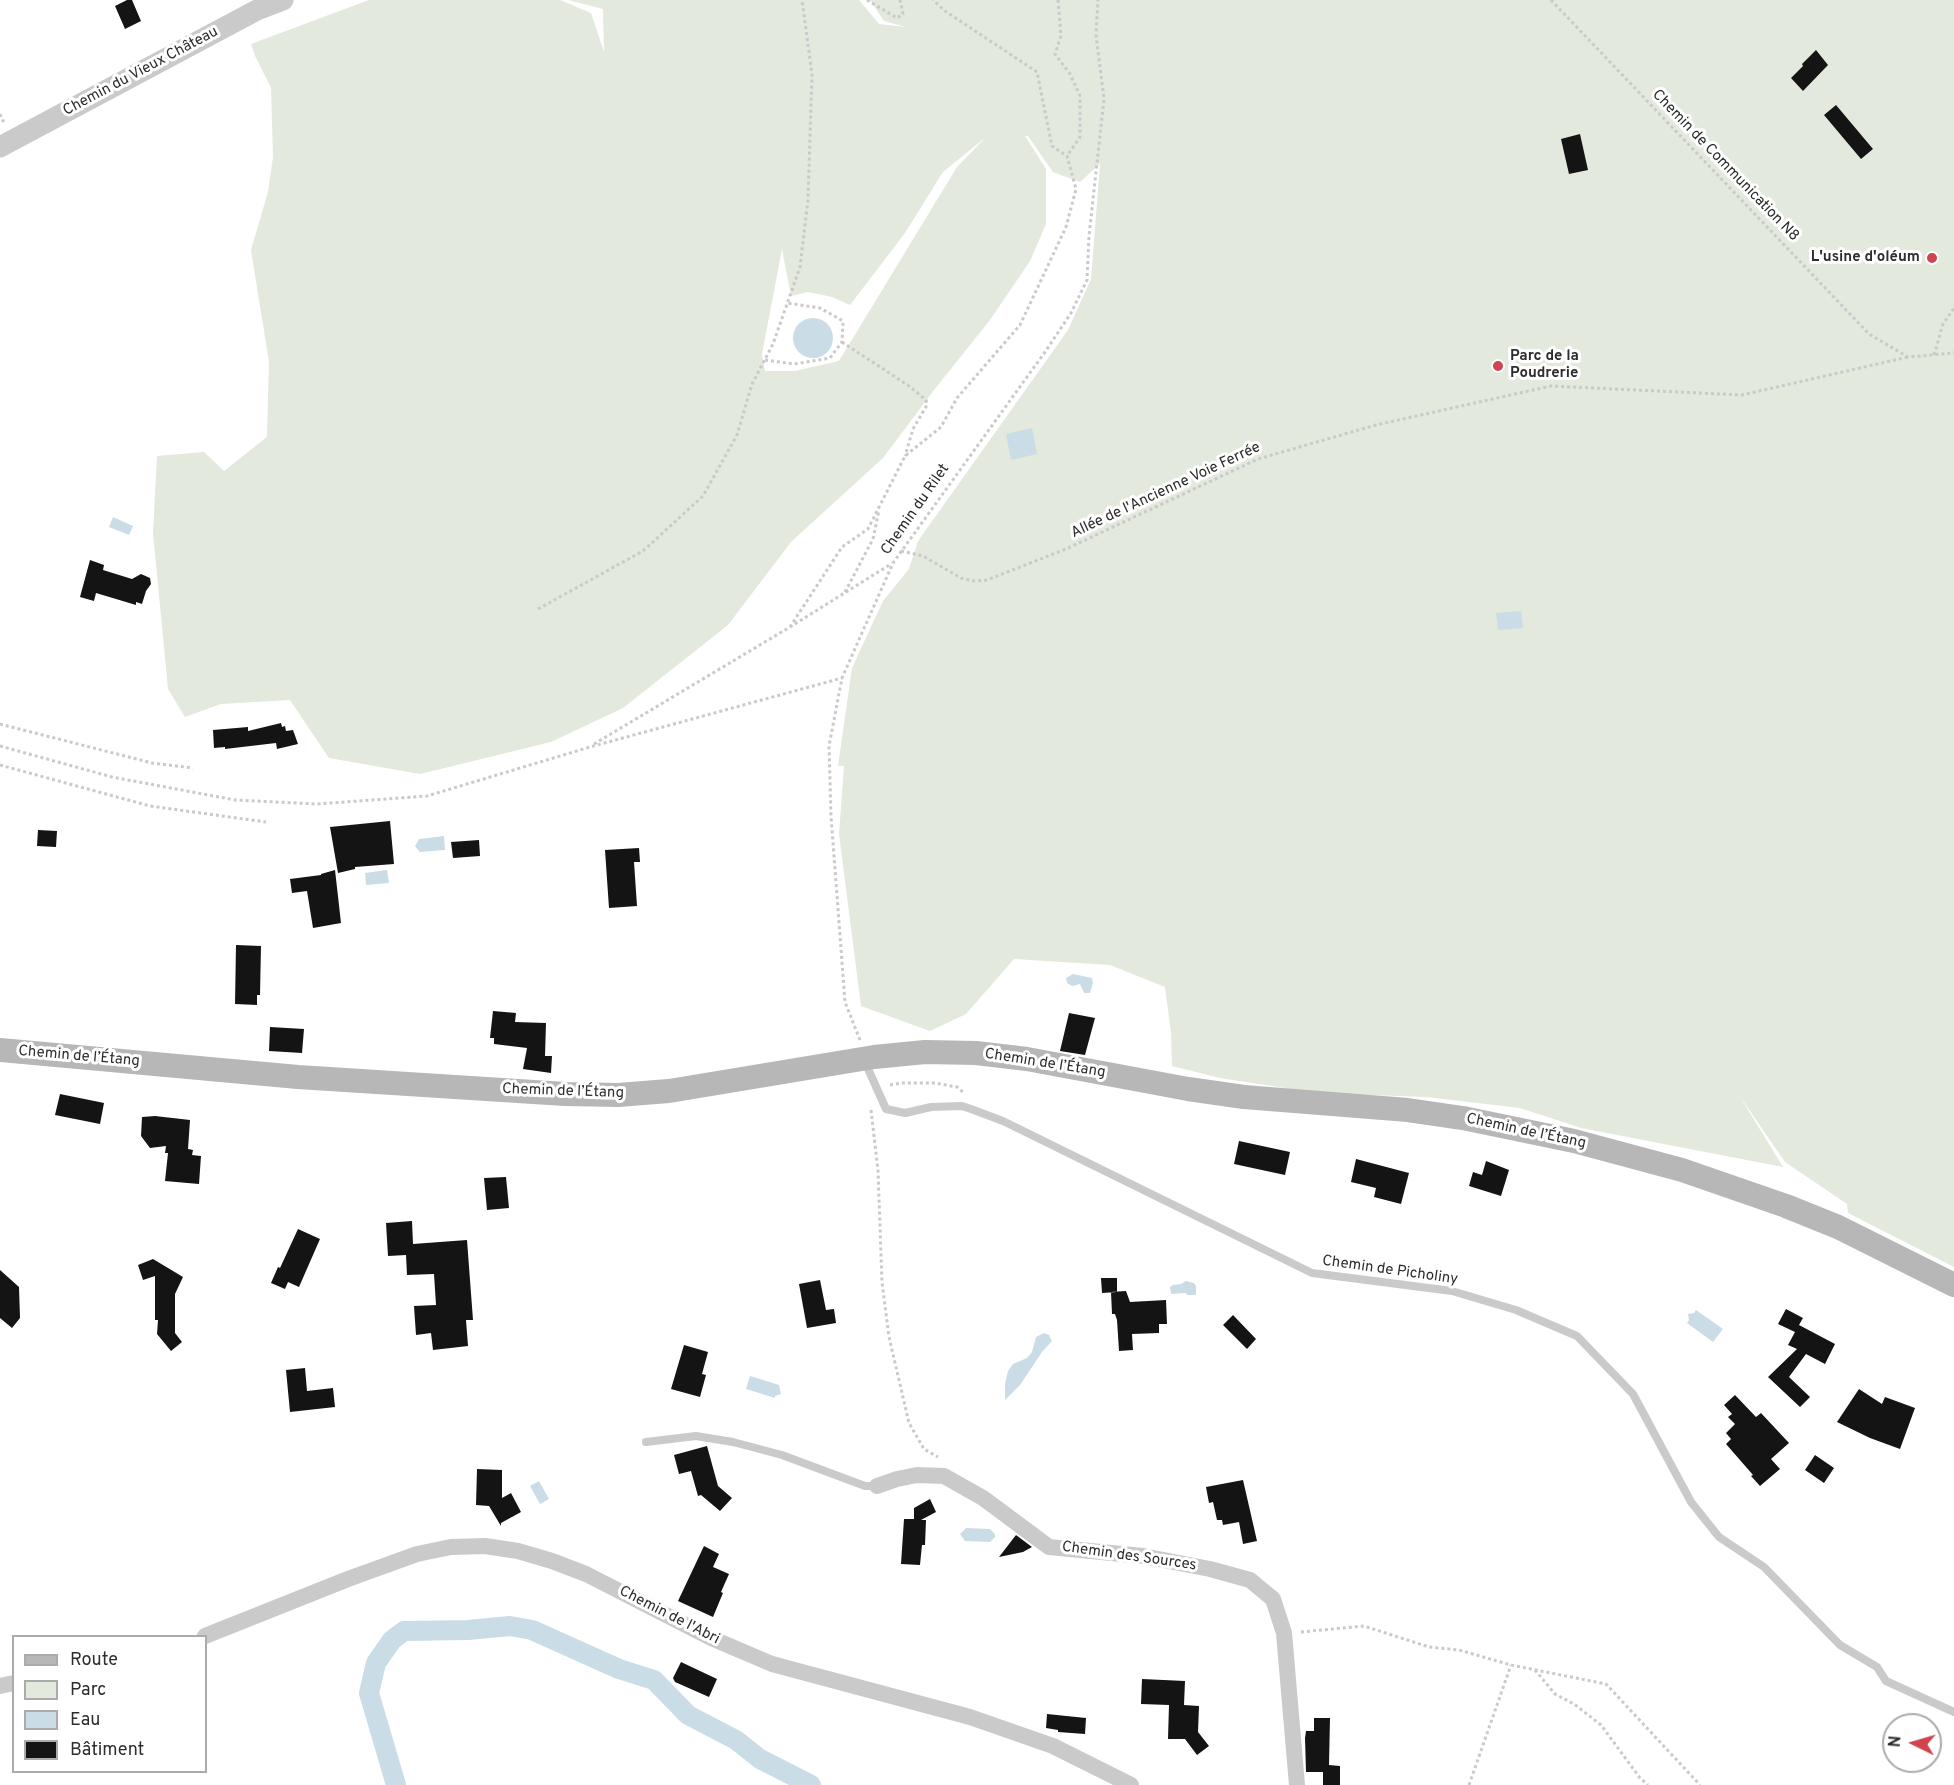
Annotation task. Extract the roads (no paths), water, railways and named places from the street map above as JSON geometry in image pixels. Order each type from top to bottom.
[{"type":"main road","name":"Chemin de l’Étang","points":[[0,1050],[298,1077],[565,1094],[618,1095],[669,1091],[860,1059],[925,1052],[976,1053],[1027,1059],[1244,1097],[1408,1110],[1474,1120],[1574,1141],[1671,1167],[1786,1206],[1838,1227],[1954,1285]]},
{"type":"street","name":"Chemin du Vieux Château","points":[[0,147],[257,10],[283,0]]},
{"type":"street","name":"Chemin des Sources","points":[[877,1486],[917,1475],[944,1476],[983,1498],[1048,1547],[1143,1556],[1210,1569],[1250,1580],[1273,1599],[1284,1633],[1297,1785]]},
{"type":"street","name":"Chemin de l'Abri","points":[[207,1635],[417,1554],[452,1547],[485,1545],[552,1561],[586,1574],[711,1638],[772,1664],[970,1717],[1053,1746],[1131,1785]]},
{"type":"lane","name":"Chemin de Picholiny","points":[[860,1059],[886,1109],[905,1113],[931,1107],[962,1106],[1003,1121],[1312,1273],[1452,1291],[1516,1310],[1577,1336],[1633,1394],[1691,1502],[1719,1537],[1764,1567],[1840,1645],[1877,1667],[1886,1681],[1954,1712]]},
{"type":"lane","name":"Chemin des Sources","points":[[646,1442],[696,1436],[733,1442],[782,1455],[865,1486],[877,1486]]},
{"type":"water","points":[[813,318],[821,319],[827,324],[832,330],[832,346],[827,352],[821,357],[813,358],[805,357],[799,352],[794,346],[793,338],[794,330],[799,324],[805,319]]},
{"type":"water","points":[[1032,428],[1037,454],[1011,460],[1006,434]]},
{"type":"water","points":[[113,517],[133,526],[129,535],[109,527]]},
{"type":"water","points":[[1521,611],[1523,628],[1498,630],[1496,613]]},
{"type":"water","points":[[444,836],[445,850],[420,852],[415,846],[419,839]]},
{"type":"water","points":[[387,870],[389,883],[366,885],[365,873]]},
{"type":"water","points":[[1073,974],[1092,978],[1090,993],[1084,993],[1080,984],[1072,986],[1067,983],[1066,978]]},
{"type":"water","points":[[1186,1281],[1194,1283],[1196,1295],[1171,1294],[1170,1287]]},
{"type":"water","points":[[1696,1310],[1723,1329],[1713,1342],[1687,1323],[1688,1314]]},
{"type":"water","points":[[1044,1333],[1049,1335],[1052,1341],[1020,1385],[1005,1400],[1008,1371],[1013,1364],[1027,1358],[1032,1352],[1036,1337]]},
{"type":"water","points":[[750,1376],[779,1385],[781,1394],[775,1398],[746,1389]]},
{"type":"water","points":[[539,1481],[549,1499],[540,1504],[530,1486]]},
{"type":"water","points":[[966,1528],[990,1529],[995,1537],[990,1542],[965,1541],[960,1534]]},
{"type":"waterway","points":[[396,1785],[369,1693],[376,1663],[392,1640],[404,1631],[468,1630],[510,1626],[532,1630],[619,1669],[654,1680],[688,1715],[736,1740],[760,1759],[811,1785]]},
{"type":"place","name":"L'usine d'oléum","points":[[1932,258]]},
{"type":"place","name":"Parc de la Poudrerie","points":[[1498,366]]}]
